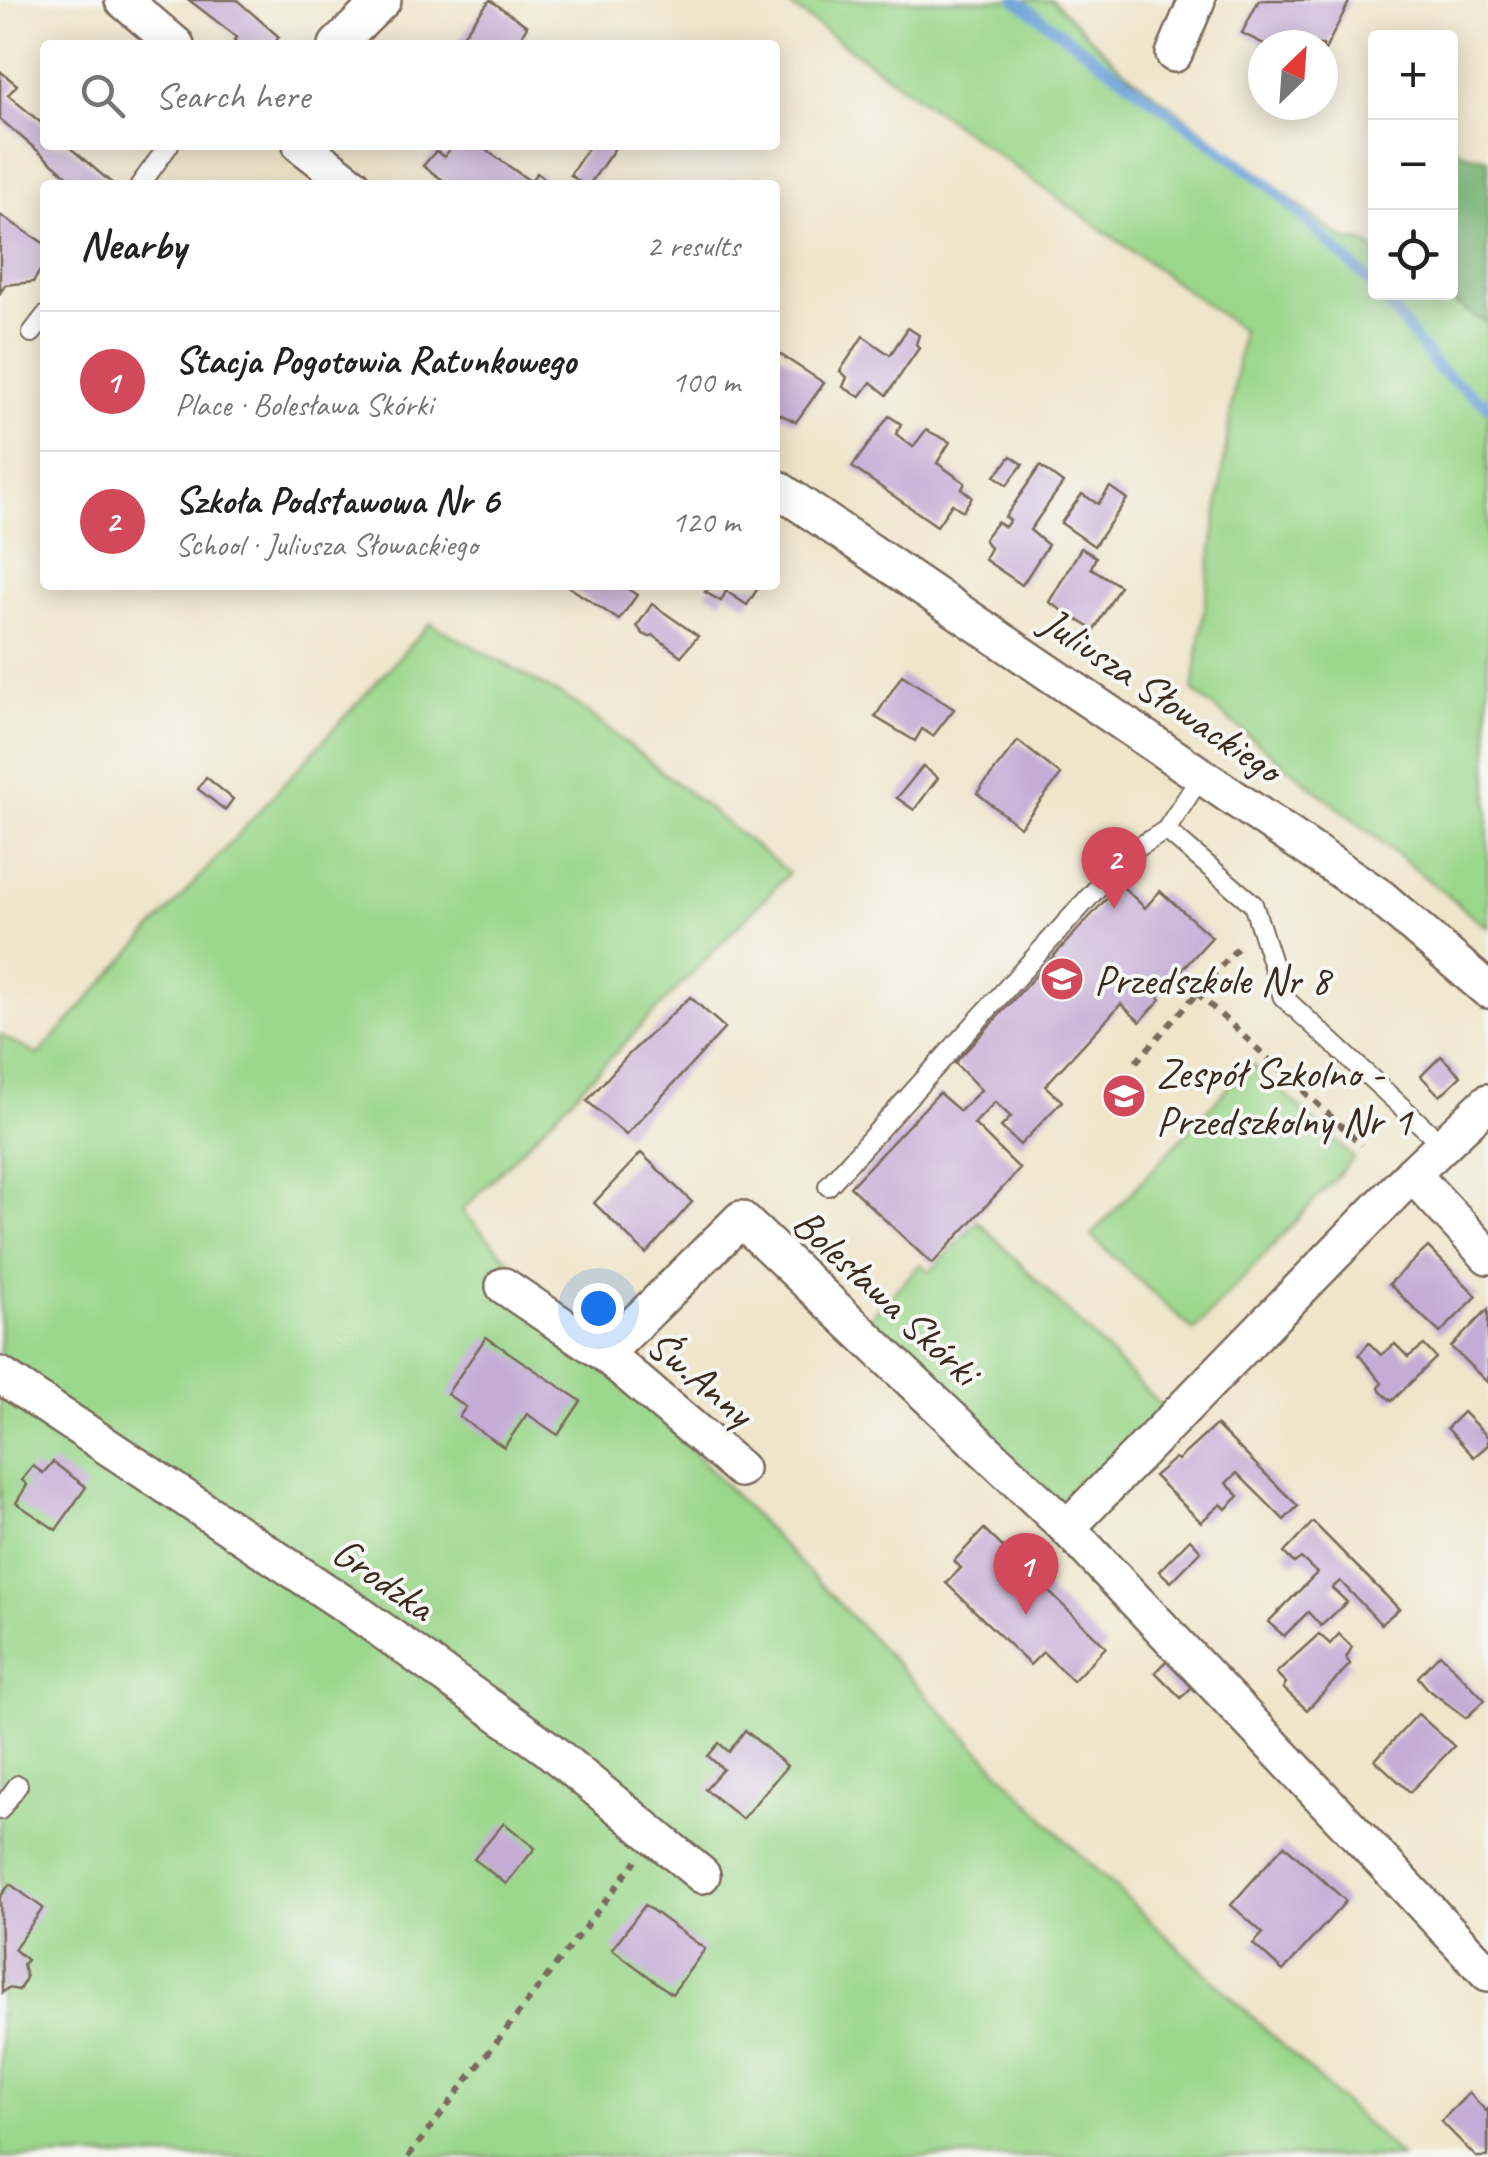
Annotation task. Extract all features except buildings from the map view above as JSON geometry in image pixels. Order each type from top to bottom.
[{"type":"street","points":[[123,0],[170,40]]},
{"type":"street","points":[[341,40],[382,0]]},
{"type":"street","points":[[1174,54],[1197,0]]},
{"type":"street","points":[[308,150],[346,180]]},
{"type":"street","name":"Juliusza Słowackiego","points":[[780,490],[1380,897],[1488,990]]},
{"type":"street","points":[[1067,1528],[1412,1174],[1488,1102]]},
{"type":"street","points":[[1412,1174],[1488,1256]]},
{"type":"street","name":"Bolesława Skórki","points":[[605,1354],[741,1219],[1067,1528],[1488,1972]]},
{"type":"street","name":"Św.Anny","points":[[504,1286],[605,1354],[740,1469]]},
{"type":"street","name":"Grodzka","points":[[0,1374],[352,1609],[547,1748],[702,1874]]},
{"type":"lane","points":[[144,180],[165,150]]},
{"type":"lane","points":[[32,334],[40,323]]},
{"type":"lane","points":[[828,1186],[1128,853],[1166,830],[1202,775]]},
{"type":"lane","points":[[1166,830],[1252,904],[1282,996],[1443,1145]]},
{"type":"lane","points":[[0,1810],[18,1785]]},
{"type":"path","points":[[1136,1062],[1258,926]]},
{"type":"path","points":[[1197,993],[1362,1145]]},
{"type":"path","points":[[408,2157],[655,1836]]},
{"type":"green space","points":[[782,0],[1052,0],[1120,67],[1343,239],[1368,245],[1368,300],[1450,300],[1488,324],[1488,928],[1193,691],[1242,330]]},
{"type":"green space","points":[[1458,149],[1488,159],[1488,324],[1450,300],[1458,300]]},
{"type":"green space","points":[[430,623],[577,704],[789,873],[462,1211],[1073,1848],[1401,2157],[0,2157],[0,1035],[38,1055]]},
{"type":"green space","points":[[1251,1063],[1354,1158],[1194,1331],[1091,1236]]},
{"type":"green space","points":[[978,1221],[1162,1407],[1071,1502],[1054,1499],[869,1318],[921,1264],[930,1272]]},
{"type":"waterway","points":[[1016,0],[1269,185],[1368,280]]},
{"type":"waterway","points":[[1385,300],[1439,370],[1488,406]]},
{"type":"place","name":"Szkoła Podstawowa Nr 6","points":[[1114,909]]},
{"type":"place","name":"Przedszkole Nr 8","points":[[1062,979]]},
{"type":"place","name":"Zespół Szkolno - Przedszkolny Nr 1","points":[[1124,1096]]},
{"type":"place","name":"Stacja Pogotowia Ratunkowego","points":[[1026,1615]]}]
